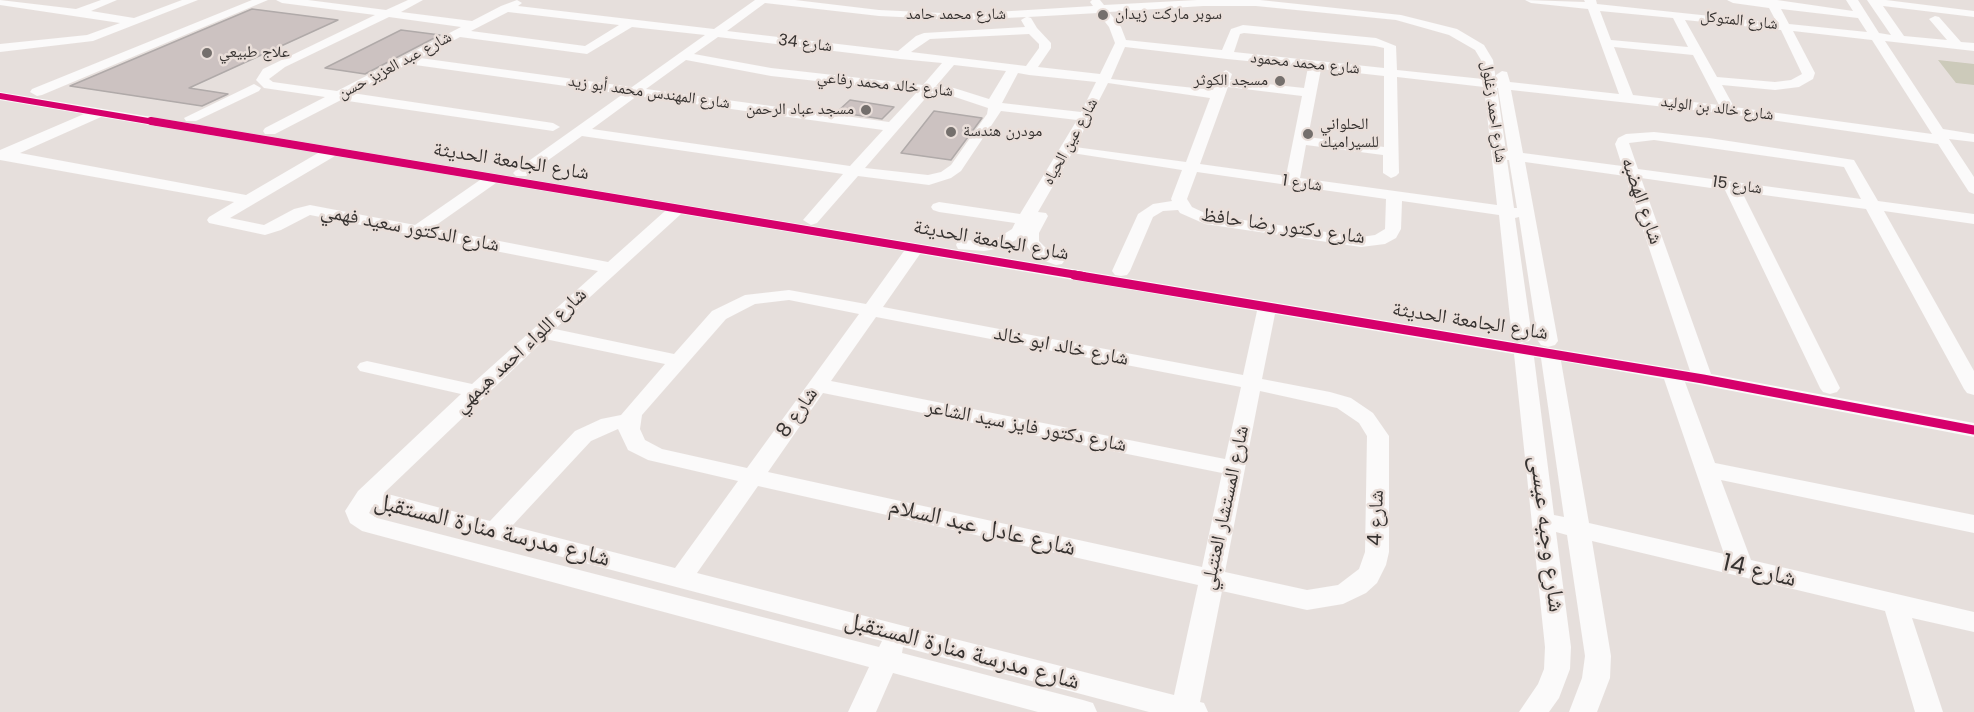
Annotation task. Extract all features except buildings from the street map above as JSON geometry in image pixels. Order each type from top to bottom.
[{"type":"street","points":[[76,13],[111,0]]},
{"type":"street","points":[[0,48],[81,40],[192,0]]},
{"type":"street","points":[[37,92],[259,0]]},
{"type":"street","points":[[282,0],[474,24]]},
{"type":"street","points":[[417,0],[274,68],[262,80],[269,85],[337,96],[553,127]]},
{"type":"street","name":"شارع عبد العزيز حسن","points":[[270,131],[521,0]]},
{"type":"street","points":[[520,173],[764,0]]},
{"type":"street","name":"شارع محمد حامد","points":[[764,0],[811,1],[952,12],[1103,5]]},
{"type":"street","points":[[1125,44],[1103,5],[1188,0]]},
{"type":"street","name":"شارع احمد زغلول","points":[[1266,0],[1401,14],[1449,24],[1475,35],[1493,47],[1498,54],[1494,66],[1497,84],[1516,156],[1549,348]]},
{"type":"street","name":"شارع المتوكل","points":[[1531,0],[1591,3],[1974,47]]},
{"type":"street","points":[[1733,0],[1772,2],[1861,15]]},
{"type":"street","points":[[1852,0],[1974,189]]},
{"type":"street","points":[[1964,0],[1974,12]]},
{"type":"street","name":"شارع محمد حامد","points":[[811,1],[926,17],[1024,14],[1103,5]]},
{"type":"street","name":"شارع احمد زغلول","points":[[1103,5],[1211,1],[1302,3]]},
{"type":"street","points":[[1874,1],[1974,12]]},
{"type":"street","points":[[1874,1],[1899,38]]},
{"type":"street","points":[[4,2],[191,29]]},
{"type":"street","points":[[1712,80],[1775,86],[1805,80],[1809,73],[1772,2]]},
{"type":"street","points":[[1591,3],[1628,99]]},
{"type":"street","name":"شارع 34","points":[[505,8],[1110,81],[1222,84],[1309,93]]},
{"type":"street","points":[[1882,13],[1974,23]]},
{"type":"street","points":[[580,131],[919,180],[946,176],[956,168],[994,114],[996,99],[1045,45],[1044,40],[1032,30],[1024,14]]},
{"type":"street","points":[[1676,14],[1729,110]]},
{"type":"street","points":[[1935,19],[1957,45]]},
{"type":"street","points":[[457,33],[586,50],[630,24]]},
{"type":"street","points":[[1227,55],[1235,32],[1243,29],[1376,42],[1391,48],[1391,173]]},
{"type":"street","points":[[900,55],[920,39],[928,36],[1032,30]]},
{"type":"street","points":[[1606,43],[1697,52]]},
{"type":"street","name":"شارع محمد محمود","points":[[1125,44],[1497,84]]},
{"type":"street","name":"شارع عين الحياه","points":[[1056,260],[1042,254],[1033,246],[1030,233],[1078,151],[1125,44]]},
{"type":"street","name":"شارع خالد محمد رفاعي","points":[[684,56],[771,72],[962,94],[996,106],[1086,117]]},
{"type":"street","name":"شارع المهندس محمد أبو زيد","points":[[406,60],[893,127]]},
{"type":"street","points":[[811,220],[950,62]]},
{"type":"street","points":[[1292,182],[1315,65]]},
{"type":"street","name":"شارع عين الحياه","points":[[964,244],[984,246],[1001,243],[1014,237],[1110,81]]},
{"type":"street","name":"شارع دكتور رضا حافظ","points":[[1222,84],[1179,199],[1186,210],[1205,219],[1361,242],[1379,240],[1390,234],[1393,229],[1394,197]]},
{"type":"street","name":"شارع احمد زغلول","points":[[1497,84],[1499,154],[1523,343]]},
{"type":"street","name":"شارع خالد بن الوليد","points":[[1497,84],[1940,137],[1974,138]]},
{"type":"street","name":"شارع الجامعة الحديثة","points":[[0,86],[270,131],[493,178],[678,208],[811,220],[964,244],[1121,271],[1267,307],[1523,343]]},
{"type":"street","points":[[190,118],[254,88]]},
{"type":"street","name":"شارع الجامعة الحديثة","points":[[0,96],[333,151],[370,153],[520,173],[770,218],[915,247],[1202,290],[1523,343],[1672,374],[1701,372],[1974,430]]},
{"type":"street","points":[[2,155],[100,112]]},
{"type":"street","name":"شارع الهضبه","points":[[1701,372],[1631,172],[1623,141],[1645,135],[1845,161],[1851,165],[1874,205]]},
{"type":"street","points":[[1300,140],[1391,152]]},
{"type":"street","points":[[2,155],[247,200],[333,151]]},
{"type":"street","name":"شارع 1","points":[[1078,151],[1527,215]]},
{"type":"street","name":"شارع 15","points":[[1499,154],[1974,219]]},
{"type":"street","points":[[417,231],[493,178]]},
{"type":"street","points":[[1731,186],[1830,388]]},
{"type":"street","name":"شارع الدكتور سعيد فهمي","points":[[247,200],[215,220],[265,230],[308,210],[612,268]]},
{"type":"street","points":[[1121,271],[1146,214],[1159,207],[1181,205]]},
{"type":"street","points":[[1874,205],[1974,389]]},
{"type":"street","points":[[939,207],[1026,220]]},
{"type":"street","name":"شارع اللواء احمد هيمهي","points":[[366,497],[476,391],[678,208]]},
{"type":"street","name":"شارع 8","points":[[680,579],[915,247]]},
{"type":"street","name":"شارع خالد ابو خالد","points":[[629,420],[638,406],[719,315],[751,299],[789,295],[1252,383]]},
{"type":"street","name":"شارع المستشار العنتبلي","points":[[1190,711],[1212,579],[1267,307]]},
{"type":"street","points":[[540,332],[678,361]]},
{"type":"street","name":"شارع وجيه عيسى","points":[[1523,343],[1558,647],[1557,669],[1549,690],[1533,712]]},
{"type":"street","name":"شارع الجامعة الحديثة","points":[[1549,348],[1701,372],[1830,388],[1974,417]]},
{"type":"street","name":"شارع وجيه عيسى","points":[[1549,348],[1598,656],[1596,678],[1584,712]]},
{"type":"street","points":[[367,366],[476,391]]},
{"type":"street","points":[[1672,374],[1741,567]]},
{"type":"street","name":"شارع 4","points":[[1212,579],[1307,600],[1343,594],[1368,576],[1374,565],[1379,446],[1373,427],[1356,410],[1330,398],[1252,383]]},
{"type":"street","name":"شارع دكتور فايز سيد الشاعر","points":[[817,386],[1234,468]]},
{"type":"street","points":[[495,530],[582,436],[608,424],[629,420]]},
{"type":"street","name":"شارع عادل عبد السلام","points":[[629,420],[631,437],[645,451],[656,455],[1212,579]]},
{"type":"street","points":[[1706,469],[1974,524]]},
{"type":"street","name":"شارع مدرسة منارة المستقبل","points":[[1083,712],[370,525],[358,517],[357,511],[366,497],[1190,711]]},
{"type":"street","name":"شارع 14","points":[[1544,521],[1974,622]]},
{"type":"street","points":[[1895,603],[1929,712]]},
{"type":"street","points":[[862,712],[898,635]]},
{"type":"shaded area","points":[[1938,60],[1974,64],[1974,85],[1956,83]]},
{"type":"cycle path","points":[[0,96],[1703,379],[1974,430]]},
{"type":"place","name":"سوبر ماركت زيدان","points":[[1103,15]]},
{"type":"place","name":"علاج طبيعي","points":[[207,53]]},
{"type":"place","name":"مسجد الكوثر","points":[[1280,81]]},
{"type":"place","name":"مسجد عباد الرحمن","points":[[866,110]]},
{"type":"place","name":"مودرن هندسة","points":[[951,132]]},
{"type":"place","name":"الحلواني للسيراميك","points":[[1308,134]]}]
